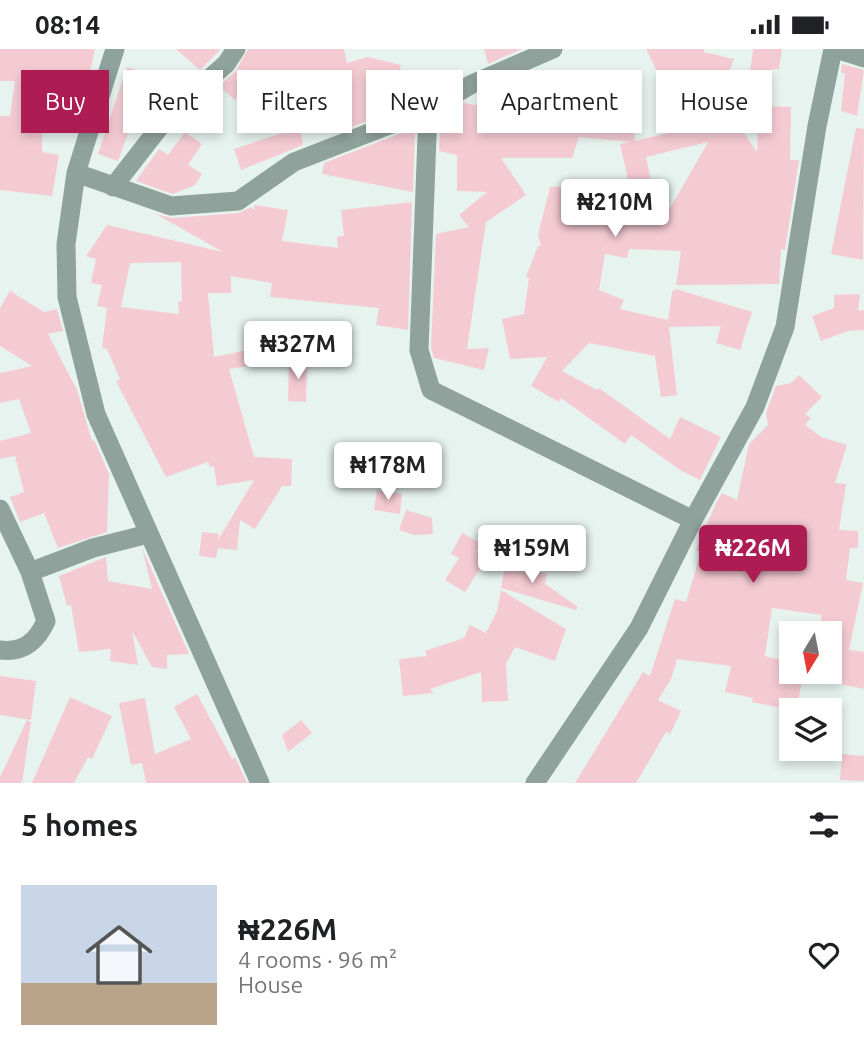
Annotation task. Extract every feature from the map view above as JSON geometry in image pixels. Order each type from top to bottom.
[{"type":"street","points":[[113,187],[173,110],[226,64],[236,49]]},
{"type":"street","points":[[463,89],[554,49]]},
{"type":"street","points":[[535,783],[639,628],[693,520],[755,408],[785,327],[817,126],[834,49],[864,58]]},
{"type":"street","points":[[109,50],[76,173],[66,244],[67,297],[96,414],[260,783]]},
{"type":"street","points":[[76,173],[171,206],[238,201],[294,162],[369,133]]},
{"type":"street","points":[[427,133],[419,350],[431,390],[693,520]]},
{"type":"street","points":[[0,509],[30,572],[46,621],[39,636],[27,647],[0,650]]},
{"type":"street","points":[[30,572],[93,548],[148,534]]},
{"type":"building","points":[[0,49],[95,49],[90,70],[21,70],[21,133],[42,133],[42,152],[59,155],[52,196],[0,190],[0,116],[10,116],[15,81],[0,81]]},
{"type":"building","points":[[176,49],[221,49],[200,70]]},
{"type":"building","points":[[248,49],[344,49],[347,63],[368,57],[401,65],[400,70],[366,70],[366,121],[352,127],[352,70],[237,70],[235,100],[223,90],[223,82],[236,71]]},
{"type":"building","points":[[484,49],[522,49],[488,64]]},
{"type":"building","points":[[646,49],[704,49],[704,52],[734,59],[730,70],[656,70]]},
{"type":"building","points":[[753,49],[782,49],[779,69],[750,70]]},
{"type":"building","points":[[842,64],[864,70],[857,116],[841,111],[845,73],[841,73]]},
{"type":"building","points":[[123,79],[123,133],[128,133],[118,161],[98,154],[105,133],[109,133],[109,121]]},
{"type":"building","points":[[464,103],[477,105],[477,133],[634,133],[635,141],[668,133],[744,133],[757,152],[758,133],[772,133],[772,106],[791,107],[790,160],[799,160],[785,250],[781,249],[779,284],[676,285],[681,251],[629,249],[627,258],[605,254],[599,290],[624,300],[620,309],[668,320],[672,292],[676,289],[752,312],[740,350],[716,343],[721,326],[669,327],[677,395],[661,397],[655,356],[589,343],[562,371],[597,390],[599,388],[670,439],[680,417],[721,437],[700,480],[680,470],[631,435],[625,444],[561,398],[559,402],[531,386],[547,357],[510,359],[502,319],[524,314],[529,278],[526,277],[538,246],[541,246],[538,235],[550,187],[580,186],[581,195],[591,195],[592,202],[633,201],[620,144],[631,142],[579,137],[572,158],[501,158],[526,195],[486,222],[467,349],[489,348],[484,370],[434,358],[431,348],[436,234],[469,227],[459,215],[487,192],[457,191],[457,155],[439,151],[440,133],[463,133]],"holes":[[[708,142],[660,226],[646,157]]]},
{"type":"building","points":[[856,128],[864,129],[863,260],[831,254]]},
{"type":"building","points":[[184,133],[202,144],[188,165],[202,174],[195,185],[173,194],[136,181],[159,149],[168,155]]},
{"type":"building","points":[[282,133],[301,133],[303,145],[241,170],[234,149]]},
{"type":"building","points":[[402,133],[415,133],[413,192],[322,174],[324,163]]},
{"type":"building","points":[[412,202],[408,330],[376,325],[379,308],[270,297],[272,283],[231,276],[231,293],[208,293],[214,357],[282,343],[286,360],[229,369],[254,457],[292,459],[291,486],[282,486],[255,529],[240,520],[237,550],[218,548],[216,558],[199,556],[202,532],[219,534],[218,540],[254,480],[217,486],[214,466],[210,467],[208,462],[166,477],[116,381],[120,379],[107,349],[102,348],[107,308],[97,306],[102,285],[91,283],[96,259],[86,256],[107,225],[223,252],[156,214],[172,218],[239,213],[251,207],[254,210],[254,205],[288,210],[282,241],[338,248],[337,237],[344,236],[341,210]],"holes":[[[181,262],[182,301],[178,302],[179,314],[121,307],[130,263]]]},
{"type":"building","points":[[10,291],[44,312],[57,309],[63,331],[48,334],[77,390],[92,441],[94,440],[109,474],[107,532],[58,548],[44,513],[20,522],[10,497],[24,492],[15,456],[0,459],[0,441],[31,433],[19,399],[0,403],[0,373],[32,366],[0,346],[0,308]]},
{"type":"building","points":[[860,294],[858,311],[864,310],[864,330],[848,331],[821,341],[812,316],[834,308],[834,295]]},
{"type":"building","points":[[289,361],[307,362],[306,402],[288,401]]},
{"type":"building","points":[[799,375],[822,397],[805,414],[811,418],[805,425],[821,437],[847,445],[835,483],[846,484],[839,530],[858,531],[858,548],[850,548],[846,580],[863,583],[849,650],[864,652],[864,689],[840,684],[842,684],[842,621],[821,621],[822,615],[772,608],[765,656],[779,659],[779,684],[802,684],[799,698],[779,698],[779,708],[752,702],[753,698],[725,692],[731,666],[677,659],[671,679],[658,700],[681,711],[670,734],[666,732],[636,783],[575,783],[643,672],[650,676],[675,599],[686,602],[701,552],[696,550],[716,503],[722,493],[737,500],[749,444],[768,425],[766,413],[776,386],[791,383]]},
{"type":"building","points":[[377,490],[402,494],[400,514],[374,510]]},
{"type":"building","points":[[406,510],[432,518],[433,534],[414,535],[399,530]]},
{"type":"building","points":[[462,533],[481,543],[476,552],[488,556],[465,592],[445,580],[459,558],[451,554]]},
{"type":"building","points":[[142,548],[189,654],[167,655],[167,669],[152,667],[132,631],[138,665],[110,661],[111,649],[79,652],[71,605],[67,606],[59,576],[106,557],[108,581],[152,589]]},
{"type":"building","points":[[506,562],[547,574],[545,584],[578,607],[576,610],[501,588]]},
{"type":"building","points":[[501,590],[566,629],[555,661],[515,647],[506,664],[508,701],[482,702],[481,672],[430,689],[434,693],[403,696],[399,659],[427,656],[425,651],[464,638],[470,625],[486,633],[497,611]]},
{"type":"building","points":[[0,676],[36,681],[31,720],[0,715]]},
{"type":"building","points":[[197,694],[232,759],[235,757],[247,783],[146,783],[142,763],[131,765],[119,703],[145,698],[155,754],[191,739],[174,707]]},
{"type":"building","points":[[70,697],[112,716],[92,759],[88,757],[74,783],[32,783]]},
{"type":"building","points":[[27,720],[31,722],[22,783],[0,783],[0,777]]},
{"type":"building","points":[[301,720],[312,733],[288,752],[282,735]]},
{"type":"building","points":[[842,754],[864,756],[864,781],[840,780]]}]
